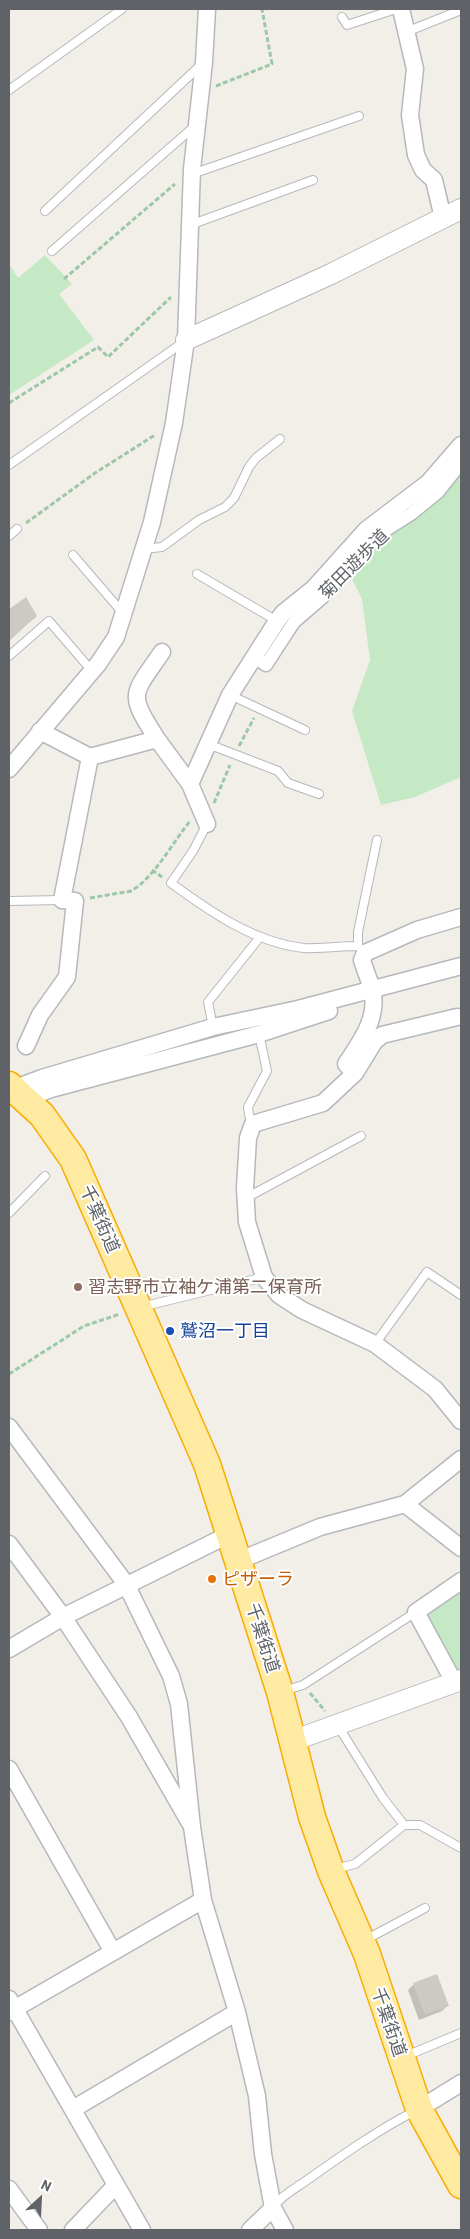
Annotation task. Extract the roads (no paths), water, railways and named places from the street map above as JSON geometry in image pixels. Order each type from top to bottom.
[{"type":"highway","name":"千葉街道","points":[[13,1094],[42,1116],[73,1159],[207,1464],[238,1561],[291,1689],[292,1741],[312,1817],[331,1871],[361,1942],[419,2109],[461,2185]]},
{"type":"street","points":[[9,769],[92,671],[116,637],[152,522],[174,423],[186,340],[192,171],[204,62],[207,9]]},
{"type":"street","points":[[400,9],[415,69],[410,115],[416,155],[423,170],[434,180],[443,218]]},
{"type":"street","points":[[186,340],[331,274],[461,209]]},
{"type":"street","points":[[190,784],[230,695],[256,658],[283,613],[313,589],[366,530],[428,483],[461,445]]},
{"type":"street","name":"菊田遊歩道","points":[[256,658],[266,665],[294,622],[323,597],[374,540],[438,492],[461,463]]},
{"type":"street","points":[[162,652],[137,689],[138,709],[190,784],[208,824]]},
{"type":"street","points":[[40,731],[90,757],[158,739]]},
{"type":"street","points":[[26,1046],[40,1015],[67,977],[68,900],[90,757]]},
{"type":"street","points":[[355,1073],[346,1064],[368,1028],[374,1008],[372,992],[362,960],[362,950],[417,930],[461,917]]},
{"type":"street","points":[[13,1094],[51,1089],[259,1034],[372,992],[461,966]]},
{"type":"street","points":[[13,1094],[42,1078],[213,1027],[461,974]]},
{"type":"street","points":[[458,1017],[382,1035],[374,1042],[355,1073],[324,1103],[253,1124],[248,1138],[246,1198],[249,1234],[264,1276],[279,1295],[302,1310],[374,1344],[435,1390],[461,1421]]},
{"type":"street","points":[[9,1426],[126,1584],[171,1676],[179,1704],[192,1827],[203,1900],[237,2012],[257,2096],[263,2154],[273,2208],[285,2230]]},
{"type":"street","points":[[238,1561],[320,1527],[405,1504],[461,1460]]},
{"type":"street","points":[[405,1504],[461,1548]]},
{"type":"street","points":[[9,1649],[63,1617],[126,1584],[230,1534]]},
{"type":"street","points":[[9,1544],[63,1617],[130,1717],[192,1827]]},
{"type":"street","points":[[292,1741],[458,1681],[416,1612],[461,1582]]},
{"type":"street","points":[[9,1769],[113,1952]]},
{"type":"street","points":[[142,2230],[73,2109],[11,2006],[113,1952],[203,1900]]},
{"type":"street","points":[[73,2109],[237,2012]]},
{"type":"street","points":[[419,2109],[461,2084]]},
{"type":"street","points":[[73,2230],[116,2185]]},
{"type":"street","points":[[9,2190],[39,2230]]},
{"type":"street","points":[[250,2230],[273,2208]]},
{"type":"lane","points":[[9,90],[122,9]]},
{"type":"lane","points":[[342,17],[347,25],[396,9]]},
{"type":"lane","points":[[406,32],[461,10]]},
{"type":"lane","points":[[45,211],[204,62]]},
{"type":"lane","points":[[192,171],[359,116]]},
{"type":"lane","points":[[52,252],[197,123]]},
{"type":"lane","points":[[189,225],[313,180]]},
{"type":"lane","points":[[9,465],[186,340]]},
{"type":"lane","points":[[144,549],[162,547],[199,520],[225,507],[234,498],[252,463],[280,439]]},
{"type":"lane","points":[[9,536],[17,529]]},
{"type":"lane","points":[[73,555],[124,614]]},
{"type":"lane","points":[[198,574],[277,621]]},
{"type":"lane","points":[[9,656],[49,621],[92,671]]},
{"type":"lane","points":[[230,695],[305,730]]},
{"type":"lane","points":[[208,744],[278,772],[288,783],[319,794]]},
{"type":"lane","points":[[208,824],[193,851],[171,883],[206,909],[260,937],[304,948],[362,950],[358,932],[377,840]]},
{"type":"lane","points":[[9,901],[68,900]]},
{"type":"lane","points":[[213,1027],[208,1002],[260,937]]},
{"type":"lane","points":[[253,1124],[248,1107],[267,1071],[259,1034]]},
{"type":"lane","points":[[246,1198],[361,1136]]},
{"type":"lane","points":[[9,1213],[44,1176]]},
{"type":"lane","points":[[374,1344],[427,1272],[461,1295]]},
{"type":"lane","points":[[139,1308],[264,1276]]},
{"type":"lane","points":[[291,1689],[416,1612]]},
{"type":"lane","points":[[337,1725],[383,1798],[404,1825]]},
{"type":"lane","points":[[331,1871],[355,1864],[404,1825],[420,1825],[461,1848]]},
{"type":"lane","points":[[361,1942],[425,1908]]},
{"type":"lane","points":[[402,2058],[461,2033]]},
{"type":"lane","points":[[273,2208],[278,2200],[316,2174],[392,2123],[419,2109]]},
{"type":"place","name":"習志野市立袖ケ浦第二保育所","points":[[78,1287]]},
{"type":"place","name":"鷲沼一丁目","points":[[170,1331]]},
{"type":"place","name":"ピザーラ","points":[[212,1579]]}]
